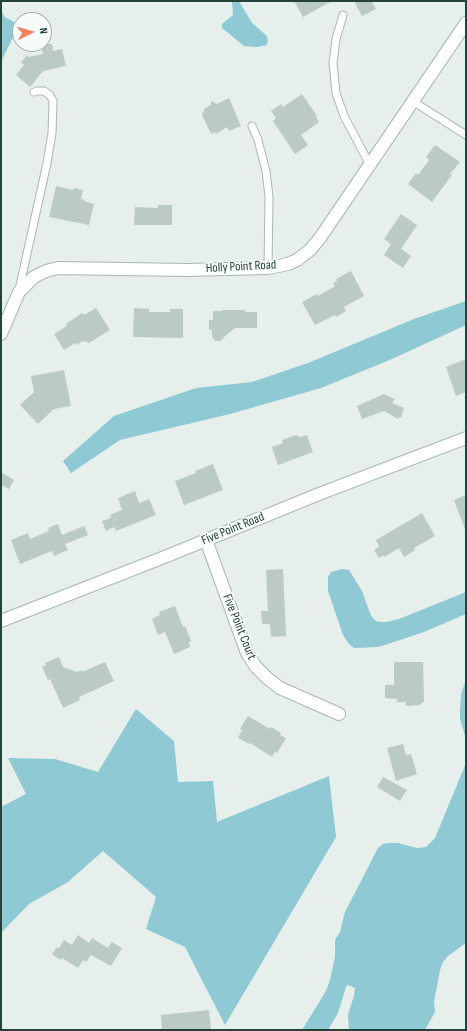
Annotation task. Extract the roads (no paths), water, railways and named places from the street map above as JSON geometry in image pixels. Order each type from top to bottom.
[{"type":"street","name":"Holly Point Road","points":[[1,334],[19,292],[34,277],[46,271],[58,268],[187,270],[268,268],[288,264],[297,260],[310,250],[320,238],[414,102],[466,23]]},
{"type":"street","name":"Five Point Road","points":[[1,621],[319,494],[466,438]]},
{"type":"street","name":"Five Point Court","points":[[206,540],[247,653],[256,667],[280,688],[339,714]]},
{"type":"lane","points":[[343,15],[336,39],[333,63],[336,94],[344,116],[370,165]]},
{"type":"lane","points":[[19,292],[48,163],[52,133],[53,101],[50,95],[44,91],[34,92]]},
{"type":"lane","points":[[414,102],[466,135]]},
{"type":"lane","points":[[252,126],[258,140],[266,171],[269,197],[268,268]]},
{"type":"water","points":[[232,1],[239,1],[252,23],[266,35],[268,39],[267,45],[257,47],[244,46],[222,28],[222,24],[233,15]]},
{"type":"water","points":[[1,11],[5,17],[12,21],[12,39],[1,62]]},
{"type":"water","points":[[466,301],[466,325],[392,359],[321,388],[230,414],[120,440],[71,473],[63,461],[114,416],[196,388],[252,382],[308,363],[414,319]]},
{"type":"water","points":[[342,569],[349,570],[362,591],[371,616],[376,621],[386,622],[399,619],[466,592],[466,614],[424,632],[378,647],[354,648],[349,644],[343,635],[328,591],[328,577],[331,572]]},
{"type":"water","points":[[466,680],[466,739],[460,719],[460,712],[461,694]]},
{"type":"water","points":[[136,709],[174,741],[178,782],[213,781],[217,822],[329,776],[336,837],[225,1025],[185,947],[146,929],[156,897],[103,851],[68,882],[29,904],[1,933],[1,807],[26,794],[8,758],[55,759],[98,772]]},
{"type":"water","points":[[466,763],[466,943],[448,956],[443,962],[434,1002],[435,1012],[425,1030],[349,1030],[348,1014],[355,988],[348,985],[346,987],[338,1013],[328,1030],[302,1030],[326,991],[335,957],[335,940],[340,932],[345,912],[378,848],[383,844],[388,843],[398,843],[417,848],[426,847],[435,838]]}]
